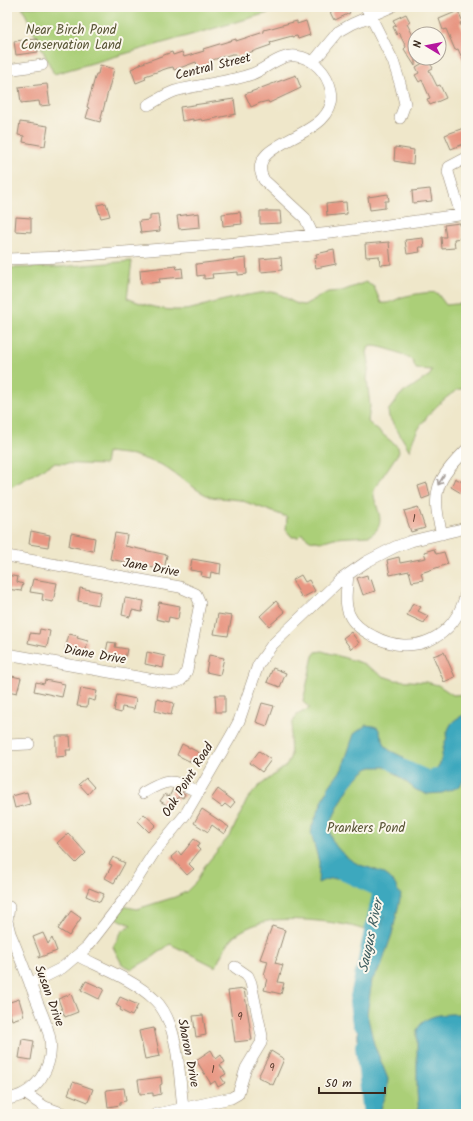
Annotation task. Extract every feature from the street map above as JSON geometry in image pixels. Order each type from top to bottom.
[{"type":"street","points":[[313,235],[305,218],[264,180],[260,172],[261,160],[268,151],[322,121],[330,108],[331,91],[326,75],[314,61],[338,32],[368,12],[391,7]]},
{"type":"street","points":[[368,12],[393,61],[400,83],[405,104],[400,118]]},
{"type":"street","name":"Central Street","points":[[148,105],[173,92],[253,74],[275,61],[296,56],[314,61]]},
{"type":"street","points":[[7,70],[42,65]]},
{"type":"street","points":[[7,259],[56,258],[313,235],[463,215],[448,172],[450,167],[466,158]]},
{"type":"street","points":[[442,534],[437,508],[436,490],[444,475],[466,450]]},
{"type":"street","name":"Oak Point Road","points":[[30,984],[55,972],[78,956],[110,920],[148,862],[185,815],[239,721],[261,658],[272,645],[348,575],[366,562],[395,547],[466,528]]},
{"type":"street","name":"Jane Drive","points":[[7,556],[180,587],[196,594],[199,599],[199,607],[187,670],[184,679],[178,683]]},
{"type":"street","points":[[348,575],[347,608],[353,622],[370,635],[394,645],[405,646],[430,641],[440,635],[448,628],[460,609],[466,593]]},
{"type":"street","name":"Diane Drive","points":[[7,654],[178,683]]},
{"type":"street","points":[[7,745],[29,744]]},
{"type":"street","points":[[143,793],[164,782],[173,781],[199,792]]},
{"type":"street","name":"Susan Drive","points":[[9,907],[8,921],[10,933],[48,1029],[51,1047],[44,1073],[33,1089],[26,1094]]},
{"type":"street","name":"Sharon Drive","points":[[78,956],[144,990],[162,1007],[170,1022],[174,1038],[183,1108]]},
{"type":"street","points":[[157,1114],[237,1096],[246,1068],[260,1043],[262,1033],[252,983],[248,976],[235,967]]},
{"type":"street","points":[[7,1099],[26,1094],[45,1107],[64,1114]]},
{"type":"green space","name":"Near Birch Pond Conservation Land","points":[[22,7],[289,7],[54,74]]},
{"type":"green space","points":[[132,261],[127,298],[167,310],[190,309],[237,297],[271,292],[279,294],[295,303],[304,305],[328,292],[342,291],[366,282],[374,287],[381,303],[406,296],[430,292],[437,293],[446,305],[466,303],[466,342],[461,352],[464,363],[466,363],[466,387],[457,390],[447,397],[426,418],[416,434],[410,451],[389,417],[388,411],[400,395],[430,375],[432,370],[416,369],[412,361],[407,357],[377,346],[369,347],[367,352],[369,363],[367,379],[370,406],[368,422],[398,447],[399,452],[374,489],[375,501],[380,519],[376,531],[369,536],[334,538],[321,542],[310,540],[302,534],[299,537],[292,537],[286,530],[287,517],[240,500],[210,497],[162,465],[133,455],[107,452],[105,465],[54,463],[7,489],[7,268],[59,267]]},
{"type":"green space","name":"Prankers Pond","points":[[322,651],[362,663],[383,676],[395,680],[426,682],[438,685],[453,695],[466,694],[466,1114],[370,1114],[375,1102],[363,1043],[374,939],[367,931],[347,925],[322,921],[266,921],[248,928],[236,935],[225,948],[216,967],[170,944],[153,957],[132,969],[122,964],[113,947],[122,931],[131,925],[114,917],[122,906],[137,909],[186,892],[197,881],[204,867],[231,834],[247,800],[258,787],[287,765],[291,755],[290,738],[293,722],[297,715],[310,708],[303,702],[313,656],[316,652]]},
{"type":"water","points":[[466,714],[466,777],[459,787],[442,793],[427,794],[416,790],[387,767],[371,767],[362,773],[349,788],[333,818],[331,825],[331,837],[337,848],[342,853],[352,861],[377,870],[390,878],[401,895],[392,934],[381,966],[372,980],[367,1014],[374,1044],[388,1079],[386,1095],[381,1108],[383,1114],[369,1114],[373,1094],[358,1040],[357,1016],[359,981],[371,944],[381,928],[385,902],[381,890],[373,880],[337,878],[324,880],[318,883],[319,862],[311,833],[312,826],[328,788],[342,769],[354,734],[366,725],[378,728],[385,745],[389,750],[403,757],[410,770],[420,775],[434,773],[440,764],[449,727],[455,720]]},
{"type":"water","points":[[466,1014],[466,1114],[419,1114],[417,1092],[417,1030],[426,1020],[438,1015]]},
{"type":"building","points":[[332,7],[347,7],[350,13],[335,20],[331,12],[334,10]]},
{"type":"building","points":[[458,11],[463,22],[460,23],[466,37],[466,67],[458,49],[455,50],[447,31],[447,26],[442,26],[439,19]]},
{"type":"building","points":[[406,14],[410,22],[407,24],[407,54],[404,49],[406,47],[399,33],[397,35],[393,27],[396,25],[393,20]]},
{"type":"building","points":[[297,21],[297,24],[306,21],[310,35],[298,39],[297,36],[292,36],[270,42],[271,45],[237,57],[236,54],[232,54],[209,61],[210,64],[198,68],[196,62],[174,70],[173,67],[168,68],[145,76],[146,79],[136,83],[131,69],[172,52],[173,55],[182,52],[184,57],[204,51],[203,49],[236,39],[236,41],[264,32],[264,30]]},
{"type":"building","points":[[37,39],[38,52],[16,55],[14,41]]},
{"type":"building","points":[[100,65],[114,69],[100,122],[86,118],[89,108],[87,107]]},
{"type":"building","points":[[432,66],[433,68],[429,70],[437,86],[440,85],[446,98],[430,105],[427,99],[430,98],[422,80],[419,82],[415,75],[419,73],[416,67]]},
{"type":"building","points":[[296,75],[301,88],[269,103],[268,101],[251,107],[245,94]]},
{"type":"building","points":[[47,84],[50,105],[40,106],[39,101],[21,103],[19,87]]},
{"type":"building","points":[[234,99],[236,114],[202,121],[201,119],[193,121],[193,119],[182,121],[180,107]]},
{"type":"building","points":[[20,122],[48,126],[45,146],[23,142],[24,136],[18,135]]},
{"type":"building","points":[[466,127],[466,143],[451,149],[445,135]]},
{"type":"building","points":[[395,147],[414,150],[413,164],[394,161]]},
{"type":"building","points":[[430,189],[432,201],[413,203],[412,191]]},
{"type":"building","points":[[388,194],[389,201],[385,201],[385,208],[370,210],[368,197]]},
{"type":"building","points":[[346,202],[347,214],[327,216],[326,204]]},
{"type":"building","points":[[106,203],[110,216],[101,218],[97,205]]},
{"type":"building","points":[[260,211],[280,211],[281,223],[260,224]]},
{"type":"building","points":[[240,212],[242,224],[223,226],[222,214]]},
{"type":"building","points":[[199,213],[200,227],[179,229],[177,216]]},
{"type":"building","points":[[158,214],[160,231],[141,233],[139,221],[150,220],[150,215]]},
{"type":"building","points":[[16,217],[31,218],[31,232],[15,231]]},
{"type":"building","points":[[460,223],[462,238],[454,239],[455,248],[442,249],[441,237],[446,237],[444,225]]},
{"type":"building","points":[[423,238],[424,247],[419,247],[420,252],[407,254],[405,240]]},
{"type":"building","points":[[389,242],[391,264],[380,265],[379,256],[366,257],[365,244]]},
{"type":"building","points":[[334,250],[336,264],[316,268],[314,259],[317,258],[316,254]]},
{"type":"building","points":[[281,257],[282,270],[261,272],[260,259]]},
{"type":"building","points":[[246,258],[247,274],[238,275],[238,272],[212,274],[213,278],[204,279],[204,275],[197,276],[196,264]]},
{"type":"building","points":[[176,266],[177,269],[182,268],[183,277],[159,279],[160,282],[141,284],[140,270]]},
{"type":"building","points":[[455,478],[466,484],[466,496],[451,487]]},
{"type":"building","points":[[427,483],[430,496],[422,499],[418,486]]},
{"type":"building","points":[[418,507],[425,528],[411,532],[404,511]]},
{"type":"building","points":[[31,531],[50,535],[48,547],[29,544]]},
{"type":"building","points":[[71,533],[95,538],[93,551],[69,546]]},
{"type":"building","points":[[115,533],[127,535],[125,546],[167,555],[164,570],[110,559]]},
{"type":"building","points":[[434,549],[436,554],[444,552],[448,564],[421,573],[423,580],[412,582],[409,571],[390,575],[387,560],[399,557],[400,563],[426,558],[424,552]]},
{"type":"building","points":[[192,559],[221,564],[220,574],[211,572],[210,578],[201,576],[202,572],[190,570]]},
{"type":"building","points":[[7,575],[18,577],[17,582],[23,584],[21,591],[7,589]]},
{"type":"building","points":[[301,575],[305,582],[309,580],[315,591],[302,598],[292,580]]},
{"type":"building","points":[[367,575],[368,580],[371,579],[375,591],[363,595],[357,578]]},
{"type":"building","points":[[33,579],[57,583],[53,602],[42,600],[43,594],[30,592]]},
{"type":"building","points":[[80,588],[101,592],[98,605],[78,601]]},
{"type":"building","points":[[125,598],[144,601],[142,612],[132,610],[130,617],[122,615]]},
{"type":"building","points":[[276,601],[285,612],[269,626],[260,616]]},
{"type":"building","points":[[159,602],[180,606],[178,619],[169,617],[168,622],[156,619]]},
{"type":"building","points":[[413,603],[421,607],[418,611],[428,616],[424,623],[407,615]]},
{"type":"building","points":[[218,614],[232,616],[228,636],[214,634]]},
{"type":"building","points":[[40,629],[50,631],[47,647],[28,643],[30,633],[39,634]]},
{"type":"building","points":[[351,632],[359,643],[351,649],[343,638]]},
{"type":"building","points":[[69,634],[78,636],[77,638],[88,641],[85,654],[65,650]]},
{"type":"building","points":[[108,642],[116,643],[115,647],[127,649],[125,659],[110,656],[111,653],[106,652]]},
{"type":"building","points":[[147,652],[165,656],[163,668],[145,664]]},
{"type":"building","points":[[444,652],[455,677],[444,682],[433,656]]},
{"type":"building","points":[[209,655],[224,658],[220,675],[206,672]]},
{"type":"building","points":[[273,668],[286,673],[280,687],[267,682]]},
{"type":"building","points":[[7,675],[21,678],[17,693],[8,691]]},
{"type":"building","points":[[45,680],[65,684],[62,697],[34,691],[36,682],[44,684]]},
{"type":"building","points":[[81,688],[97,691],[95,701],[88,699],[87,707],[77,706]]},
{"type":"building","points":[[117,695],[136,699],[134,709],[122,707],[121,713],[114,711]]},
{"type":"building","points":[[215,695],[225,695],[225,712],[216,712]]},
{"type":"building","points":[[157,699],[174,703],[171,715],[155,711]]},
{"type":"building","points":[[262,703],[274,706],[267,726],[256,722]]},
{"type":"building","points":[[56,736],[70,736],[71,750],[66,750],[67,756],[56,757]]},
{"type":"building","points":[[182,744],[200,753],[195,764],[177,755]]},
{"type":"building","points":[[259,751],[271,760],[262,772],[250,763]]},
{"type":"building","points":[[86,778],[94,787],[88,794],[79,784]]},
{"type":"building","points":[[173,789],[185,794],[183,798],[179,796],[172,807],[160,801],[165,794],[169,797]]},
{"type":"building","points":[[218,789],[235,802],[230,808],[225,804],[222,807],[211,799]]},
{"type":"building","points":[[27,792],[30,804],[15,808],[12,796]]},
{"type":"building","points":[[202,809],[229,827],[224,834],[212,825],[208,832],[194,823]]},
{"type":"building","points":[[144,814],[156,825],[149,832],[138,821]]},
{"type":"building","points":[[68,833],[86,853],[76,863],[57,843]]},
{"type":"building","points":[[194,839],[200,843],[197,847],[200,850],[189,864],[194,869],[187,875],[171,857],[178,851],[181,855]]},
{"type":"building","points":[[113,857],[125,863],[114,883],[105,878],[112,865],[109,864]]},
{"type":"building","points":[[89,888],[104,894],[100,902],[86,896]]},
{"type":"building","points":[[71,911],[81,918],[69,936],[58,929]]},
{"type":"building","points":[[272,926],[285,930],[275,963],[283,965],[278,982],[284,983],[281,994],[264,990],[267,979],[264,975],[268,961],[260,959]]},
{"type":"building","points":[[43,933],[48,944],[52,938],[57,951],[38,958],[40,955],[33,937]]},
{"type":"building","points":[[86,981],[104,989],[99,999],[81,990]]},
{"type":"building","points":[[244,989],[252,1040],[235,1042],[228,991]]},
{"type":"building","points":[[71,994],[78,1012],[65,1017],[58,999]]},
{"type":"building","points":[[120,997],[138,1005],[132,1016],[120,1010],[121,1008],[116,1005]]},
{"type":"building","points":[[19,999],[24,1016],[12,1020],[7,1003]]},
{"type":"building","points":[[203,1015],[206,1035],[196,1037],[193,1016]]},
{"type":"building","points":[[154,1028],[160,1056],[145,1059],[139,1031]]},
{"type":"building","points":[[22,1039],[34,1041],[31,1060],[19,1058]]},
{"type":"building","points":[[211,1050],[216,1059],[221,1055],[225,1062],[220,1065],[226,1074],[221,1077],[225,1083],[218,1087],[215,1081],[211,1084],[196,1060]]},
{"type":"building","points":[[271,1051],[284,1059],[273,1085],[258,1077]]},
{"type":"building","points":[[161,1077],[161,1094],[153,1096],[153,1093],[140,1094],[138,1080]]},
{"type":"building","points":[[73,1082],[93,1089],[88,1102],[68,1094]]},
{"type":"building","points":[[124,1088],[126,1101],[120,1102],[120,1105],[108,1107],[106,1090]]},
{"type":"waterway","name":"Saugus River","points":[[393,763],[433,781],[435,777]]},
{"type":"waterway","name":"Saugus River","points":[[338,870],[381,890],[357,1002],[360,1023]]},
{"type":"waterway","name":"Saugus River","points":[[363,1046],[371,1114]]}]
